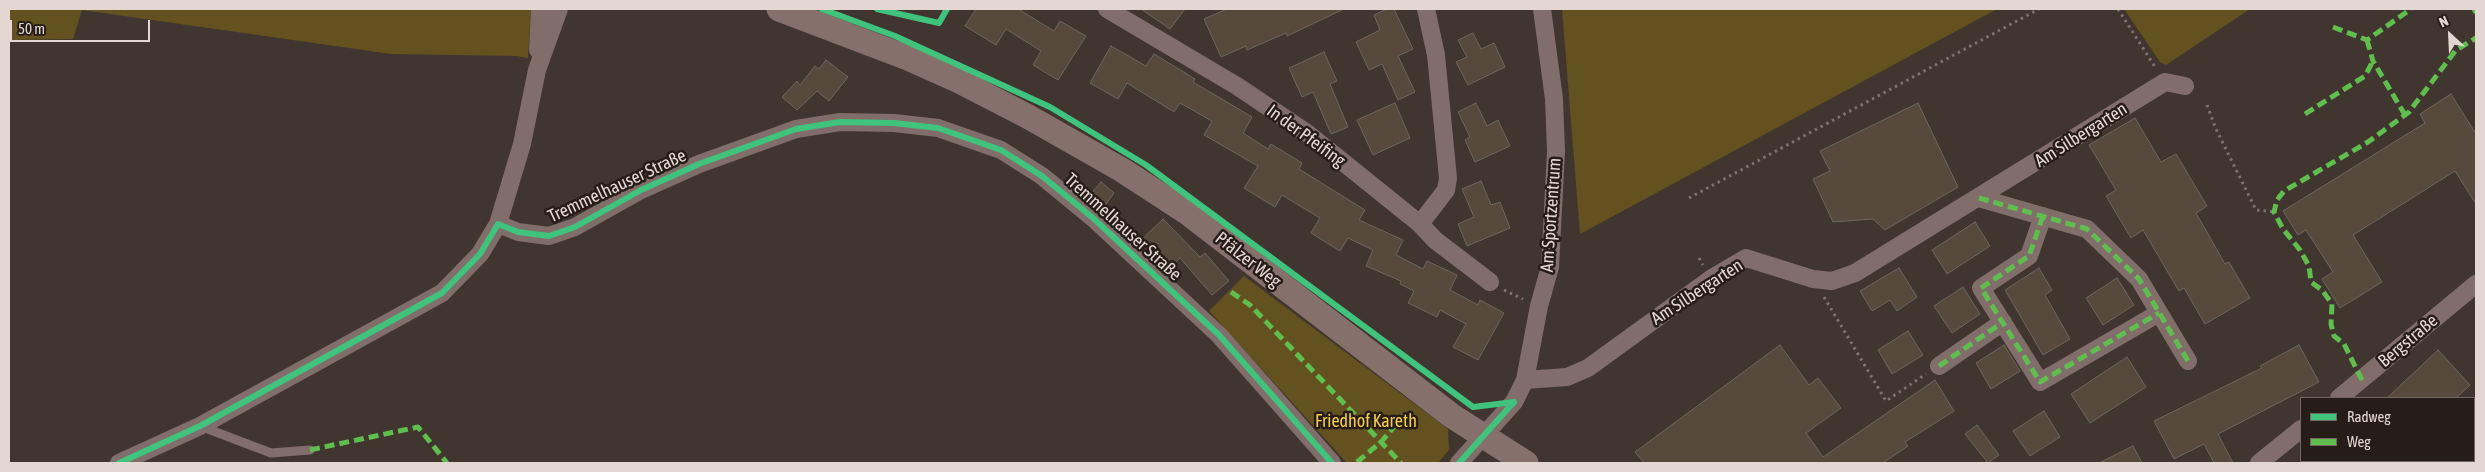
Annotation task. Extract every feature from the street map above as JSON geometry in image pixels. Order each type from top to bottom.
[{"type":"street","points":[[537,70],[540,9]]},
{"type":"street","points":[[120,463],[200,426],[442,293],[480,254],[498,224],[522,144],[537,70],[559,9]]},
{"type":"street","name":"Pfälzer Weg","points":[[779,9],[908,58],[955,79],[1070,141],[1188,213],[1444,410],[1526,463]]},
{"type":"street","name":"In der Pfeifing","points":[[1107,9],[1237,86],[1307,133],[1420,224],[1435,240],[1490,282]]},
{"type":"street","points":[[1420,224],[1446,190],[1448,178],[1436,55],[1426,9]]},
{"type":"street","name":"Am Sportzentrum","points":[[1483,435],[1514,402],[1525,380],[1539,306],[1550,267],[1556,152],[1554,98],[1542,9]]},
{"type":"street","points":[[2165,82],[2185,86]]},
{"type":"street","name":"Am Silbergarten","points":[[1525,380],[1567,377],[1588,368],[1712,278],[1746,258],[1813,279],[1832,281],[1855,273],[2165,82]]},
{"type":"street","name":"Tremmelhauser Straße","points":[[498,224],[518,232],[549,236],[574,227],[641,190],[699,164],[796,129],[840,122],[894,123],[938,128],[1001,150],[1042,176],[1093,218],[1219,335],[1332,463]]},
{"type":"street","points":[[1979,198],[2087,229],[2139,279],[2188,361]]},
{"type":"street","points":[[2043,216],[2029,256],[1982,288],[2040,382],[2159,313]]},
{"type":"street","name":"Bergstraße","points":[[2340,397],[2476,284]]},
{"type":"street","points":[[1939,366],[2003,322]]},
{"type":"street","points":[[2259,463],[2300,430]]},
{"type":"street","points":[[1458,463],[1483,435]]},
{"type":"lane","points":[[200,426],[271,453],[310,450]]},
{"type":"path","points":[[1689,198],[2040,9]]},
{"type":"path","points":[[2118,9],[2165,82]]},
{"type":"path","points":[[2207,105],[2216,129],[2256,210],[2274,212]]},
{"type":"path","points":[[1813,279],[1886,401],[1939,366]]},
{"type":"green space","points":[[9,9],[531,9],[528,58],[517,56],[391,54],[82,10],[73,39],[9,40]]},
{"type":"green space","points":[[1562,9],[1997,9],[1580,234]]},
{"type":"green space","points":[[2124,9],[2250,9],[2166,65],[2160,62]]},
{"type":"green space","name":"Friedhof Kareth","points":[[1244,276],[1448,429],[1449,450],[1438,463],[1347,463],[1209,311]]},
{"type":"building","points":[[976,9],[1018,9],[1054,31],[1060,21],[1086,36],[1058,80],[1033,65],[1041,51],[1006,29],[996,45],[965,26]]},
{"type":"building","points":[[1141,9],[1185,9],[1170,29]]},
{"type":"building","points":[[1227,9],[1344,9],[1287,36],[1286,33],[1247,50],[1246,46],[1221,57],[1204,19]]},
{"type":"building","points":[[1387,9],[1394,9],[1413,49],[1398,56],[1415,92],[1398,100],[1382,64],[1369,70],[1356,42],[1380,30],[1374,15]]},
{"type":"building","points":[[1473,33],[1481,49],[1494,43],[1505,67],[1468,85],[1456,62],[1467,57],[1458,40]]},
{"type":"building","points":[[1111,46],[1146,66],[1154,54],[1195,79],[1193,82],[1252,117],[1243,133],[1268,149],[1271,144],[1302,163],[1299,169],[1365,210],[1359,220],[1403,240],[1396,255],[1423,269],[1427,261],[1457,275],[1450,290],[1478,305],[1480,300],[1504,313],[1478,360],[1453,347],[1466,324],[1440,310],[1437,317],[1408,303],[1414,291],[1400,284],[1401,281],[1366,266],[1373,250],[1348,238],[1340,251],[1311,233],[1320,218],[1282,195],[1275,207],[1244,188],[1258,166],[1204,135],[1212,121],[1180,103],[1174,112],[1127,83],[1118,99],[1090,83]]},
{"type":"building","points":[[1324,52],[1337,81],[1330,84],[1348,127],[1331,134],[1313,92],[1302,97],[1289,68]]},
{"type":"building","points":[[826,60],[848,77],[829,101],[817,91],[797,110],[782,97],[797,81],[800,85],[815,66],[819,69]]},
{"type":"building","points":[[2451,94],[2476,134],[2476,204],[2455,171],[2353,235],[2382,282],[2340,308],[2322,279],[2333,272],[2306,230],[2298,235],[2283,211],[2425,123],[2420,114]]},
{"type":"building","points":[[1395,103],[1410,138],[1373,155],[1357,120]]},
{"type":"building","points":[[1476,103],[1487,126],[1498,120],[1510,146],[1475,162],[1465,140],[1470,137],[1458,112]]},
{"type":"building","points":[[1918,103],[1958,187],[1885,230],[1873,219],[1833,222],[1813,179],[1830,171],[1820,151]]},
{"type":"building","points":[[2135,118],[2161,162],[2176,154],[2207,206],[2196,213],[2225,264],[2229,262],[2250,298],[2205,324],[2184,288],[2179,291],[2143,230],[2131,238],[2106,196],[2116,190],[2089,145]]},
{"type":"building","points":[[1481,181],[1491,205],[1500,202],[1510,228],[1467,246],[1458,224],[1474,217],[1462,189]]},
{"type":"building","points":[[1101,182],[1114,193],[1101,211],[1087,199]]},
{"type":"building","points":[[1163,219],[1200,257],[1205,253],[1229,281],[1212,295],[1180,258],[1168,269],[1141,240]]},
{"type":"building","points":[[1975,222],[1990,246],[1947,274],[1932,250]]},
{"type":"building","points":[[1899,268],[1917,297],[1897,311],[1890,300],[1872,311],[1860,291]]},
{"type":"building","points":[[2039,268],[2052,290],[2045,295],[2070,339],[2043,355],[2005,290]]},
{"type":"building","points":[[2117,278],[2134,305],[2103,325],[2086,298]]},
{"type":"building","points":[[1963,287],[1980,314],[1952,333],[1934,306]]},
{"type":"building","points":[[1908,331],[1923,355],[1892,374],[1878,350]]},
{"type":"building","points":[[1780,345],[1809,385],[1818,378],[1841,408],[1806,433],[1823,457],[1935,380],[1954,411],[1905,442],[1908,446],[1883,463],[1644,463],[1635,452]]},
{"type":"building","points":[[2004,345],[2020,371],[1991,389],[1976,363]]},
{"type":"building","points":[[2299,345],[2319,382],[2218,434],[2233,463],[2214,463],[2204,444],[2174,459],[2154,421],[2262,368],[2260,366]]},
{"type":"building","points":[[2438,350],[2470,385],[2457,397],[2388,397]]},
{"type":"building","points":[[2127,357],[2146,387],[2090,423],[2071,394]]},
{"type":"building","points":[[2044,411],[2060,437],[2030,456],[2013,431]]},
{"type":"building","points":[[1977,425],[1999,455],[1988,463],[1965,434]]},
{"type":"building","points":[[2133,446],[2142,463],[2099,463]]},
{"type":"marked path","points":[[2333,27],[2367,40],[2411,9]]},
{"type":"marked path","points":[[2474,9],[2476,13]]},
{"type":"marked path","points":[[2362,380],[2344,344],[2334,336],[2331,324],[2332,304],[2322,290],[2311,282],[2309,266],[2300,250],[2283,229],[2274,212],[2277,200],[2284,191],[2368,142],[2409,112],[2456,50],[2476,38]]},
{"type":"marked path","points":[[2367,40],[2373,61],[2405,115]]},
{"type":"marked path","points":[[2305,114],[2365,76],[2373,61]]},
{"type":"marked path","points":[[1979,198],[2087,229],[2139,279],[2188,361]]},
{"type":"marked path","points":[[2043,216],[2029,256],[1981,288],[2040,382],[2159,313]]},
{"type":"marked path","points":[[1231,292],[1250,305],[1401,463]]},
{"type":"marked path","points":[[1939,366],[2003,322]]},
{"type":"marked path","points":[[1357,462],[1381,442],[1404,415]]},
{"type":"marked path","points":[[310,450],[418,427],[447,463]]},
{"type":"cycle path","points":[[822,9],[895,36],[1050,107],[1146,165],[1473,407],[1514,402]]},
{"type":"cycle path","points":[[877,9],[939,23],[947,9]]},
{"type":"cycle path","points":[[119,463],[200,426],[442,293],[480,254],[498,224],[518,232],[549,236],[575,227],[641,190],[699,164],[796,129],[840,122],[894,123],[938,128],[1001,150],[1042,176],[1093,218],[1219,335],[1332,463]]},
{"type":"cycle path","points":[[1459,463],[1514,402]]}]
